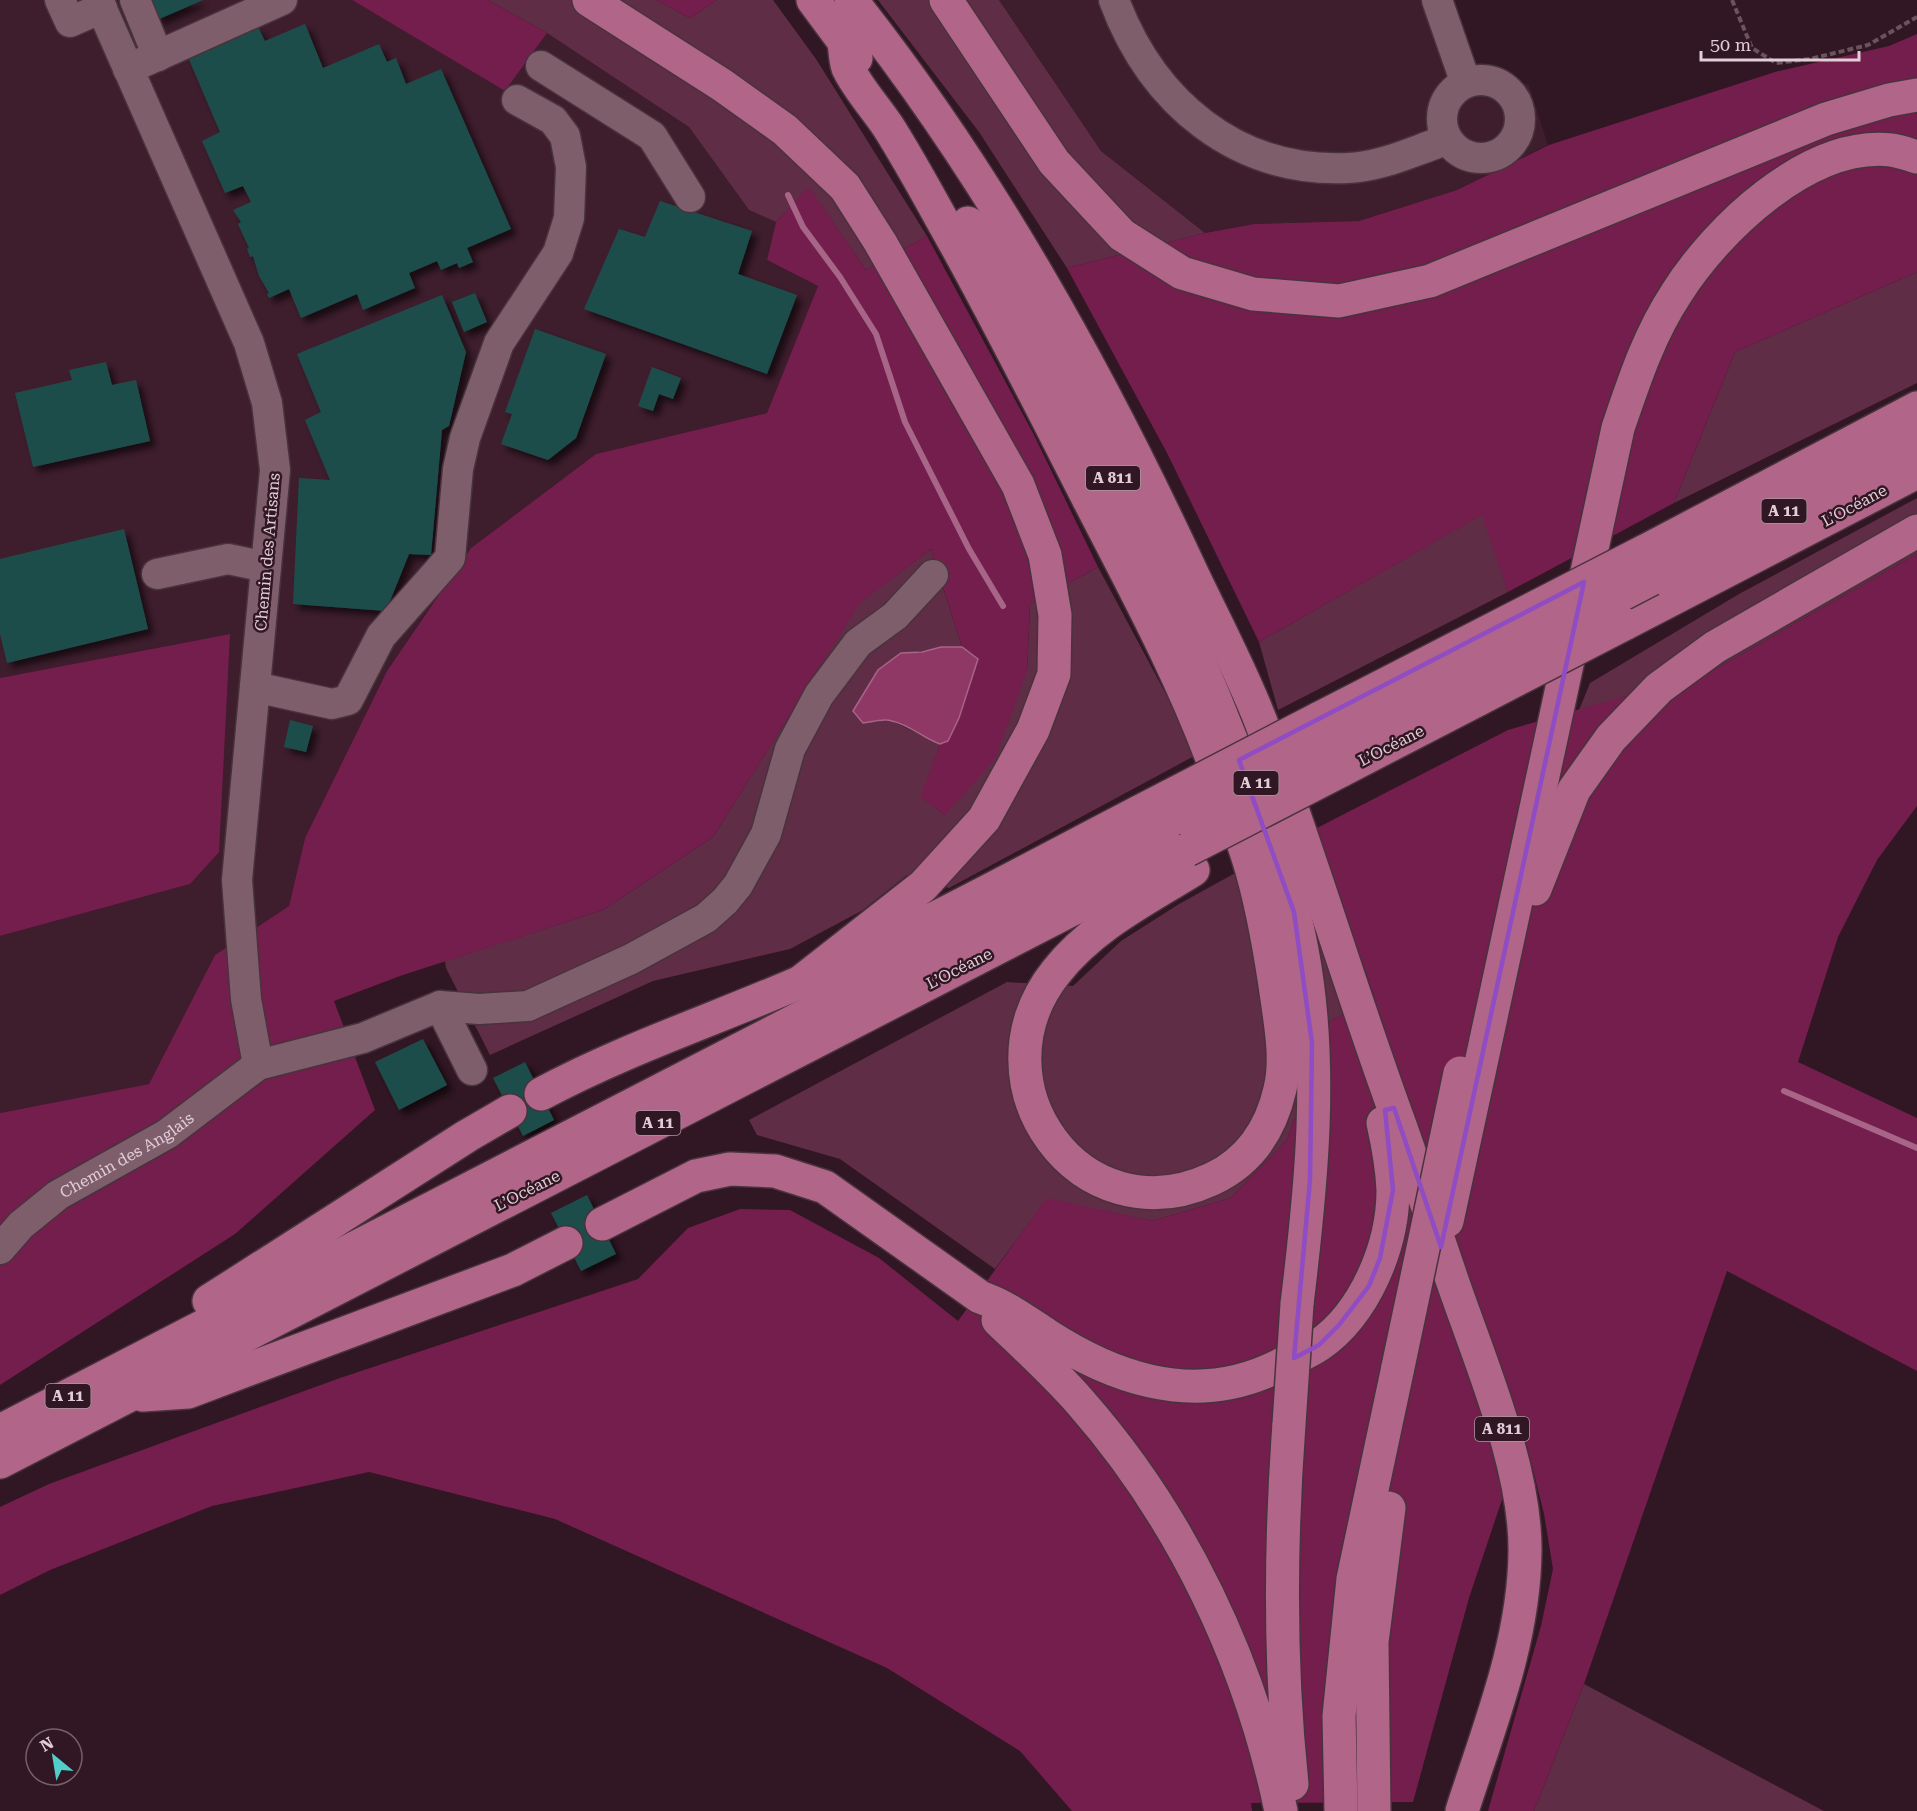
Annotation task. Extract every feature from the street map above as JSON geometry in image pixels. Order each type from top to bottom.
[{"type":"highway","points":[[589,0],[722,85],[784,130],[845,187],[880,242],[1018,485],[1045,555],[1055,615],[1054,674],[1033,730],[984,819],[923,886],[802,981]]},
{"type":"highway","name":"A 811","points":[[813,0],[934,170],[985,250],[1121,494],[1215,697],[1277,857],[1294,912],[1303,953],[1312,1043],[1310,1180],[1297,1304],[1280,1624],[1284,1705],[1295,1811]]},
{"type":"highway","name":"A 811","points":[[851,0],[962,155],[1053,303],[1114,413],[1260,718],[1490,1390],[1519,1496],[1524,1526],[1525,1553],[1517,1631],[1462,1811]]},
{"type":"highway","points":[[946,0],[1054,162],[1122,235],[1182,273],[1253,294],[1339,301],[1430,281],[1826,119],[1889,100],[1917,95]]},
{"type":"highway","points":[[844,41],[847,66],[889,128],[974,277],[1165,648],[1208,746],[1251,868],[1264,917],[1282,1035],[1282,1083],[1272,1118],[1254,1147],[1229,1171],[1181,1190],[1161,1193],[1128,1190],[1104,1182],[1073,1162],[1053,1143],[1029,1098],[1024,1073],[1024,1046],[1030,1017],[1039,995],[1053,974],[1094,933],[1184,834]]},
{"type":"highway","points":[[1341,1811],[1339,1716],[1353,1580],[1407,1369],[1468,1080],[1591,460],[1611,387],[1626,348],[1647,306],[1688,245],[1750,184],[1786,158],[1825,138],[1876,117],[1917,107]]},
{"type":"highway","points":[[1468,1080],[1505,947],[1618,428],[1652,337],[1675,294],[1701,258],[1744,214],[1783,183],[1842,154],[1891,150],[1917,157]]},
{"type":"highway","points":[[1648,565],[1917,408]]},
{"type":"highway","name":"L’Océane","points":[[0,1462],[1184,834],[1328,746],[1470,672],[1648,565],[1917,442]]},
{"type":"highway","name":"L’Océane","points":[[1470,672],[1624,624],[1917,472]]},
{"type":"highway","points":[[1505,947],[1518,938],[1558,826],[1574,790],[1611,738],[1633,713],[1668,681],[1715,647],[1917,531]]},
{"type":"highway","name":"L’Océane","points":[[0,1431],[1184,834],[1246,820],[1328,746]]},
{"type":"highway","points":[[541,1094],[593,1066],[802,981],[878,946],[1184,834]]},
{"type":"highway","points":[[602,1224],[696,1176],[730,1169],[775,1171],[825,1187],[980,1297],[1004,1305],[1048,1335],[1092,1360],[1151,1382],[1183,1386],[1244,1381],[1319,1345],[1353,1309],[1369,1286],[1380,1258],[1391,1216],[1393,1190],[1372,1079],[1376,1057]]},
{"type":"highway","points":[[137,1361],[176,1319],[240,1283],[467,1136],[510,1111]]},
{"type":"highway","points":[[129,1395],[188,1392],[513,1270],[566,1243]]},
{"type":"highway","points":[[980,1297],[992,1314],[1081,1402],[1138,1475],[1188,1556],[1220,1620],[1237,1661],[1260,1727],[1281,1811]]},
{"type":"highway","points":[[1374,1811],[1372,1642],[1407,1369]]},
{"type":"street","points":[[60,0],[70,22],[100,4]]},
{"type":"street","points":[[135,0],[159,56]]},
{"type":"street","points":[[129,69],[282,0]]},
{"type":"street","points":[[1114,0],[1137,49],[1159,84],[1188,112],[1223,140],[1263,155],[1307,166],[1349,168],[1386,162],[1445,141],[1479,158],[1504,151],[1513,142],[1517,108],[1498,84],[1465,81]]},
{"type":"street","points":[[1437,0],[1465,81]]},
{"type":"street","name":"Chemin des Artisans","points":[[100,4],[249,343],[267,404],[275,470],[237,880],[246,999],[258,1065]]},
{"type":"street","points":[[541,66],[652,136],[690,197]]},
{"type":"street","points":[[1445,141],[1444,108],[1465,81]]},
{"type":"street","points":[[255,687],[332,704],[348,700],[381,636],[450,558],[458,469],[465,438],[499,342],[558,254],[569,218],[571,167],[564,136],[553,120],[517,100]]},
{"type":"street","points":[[564,136],[603,105]]},
{"type":"street","points":[[157,574],[228,559],[266,567]]},
{"type":"street","points":[[258,1065],[363,1038],[440,1006],[479,1009],[528,1006],[631,959],[713,913],[738,885],[766,834],[790,749],[819,695],[858,644],[895,616],[933,575]]},
{"type":"street","points":[[440,1006],[472,1070]]},
{"type":"street","name":"Chemin des Anglais","points":[[0,1249],[21,1225],[58,1195],[167,1134],[258,1065]]},
{"type":"path","points":[[1732,0],[1752,48],[1776,63],[1809,59],[1868,45],[1917,17]]},
{"type":"highlighted area","points":[[1584,582],[1441,1247],[1394,1108],[1385,1110],[1393,1190],[1380,1258],[1369,1286],[1339,1325],[1319,1345],[1294,1358],[1310,1180],[1312,1043],[1294,912],[1239,760]]},
{"type":"shaded area","points":[[0,0],[352,0],[505,91],[547,33],[689,127],[749,210],[776,222],[767,260],[818,286],[767,413],[596,454],[471,548],[387,671],[305,838],[289,906],[215,955],[149,1084],[0,1113],[0,936],[190,884],[230,634],[0,678]]},
{"type":"shaded area","points":[[352,0],[488,0],[547,33],[505,91]]},
{"type":"shaded area","points":[[488,0],[656,0],[690,18],[717,0],[773,0],[816,59],[927,236],[866,270],[809,188],[776,222],[749,210],[689,127],[547,33]]},
{"type":"shaded area","points":[[656,0],[717,0],[690,18]]},
{"type":"shaded area","points":[[878,0],[999,0],[1101,151],[1205,233],[1067,268],[979,132]]},
{"type":"shaded area","points":[[999,0],[1453,0],[1477,66],[1529,85],[1548,145],[1457,190],[1359,221],[1254,224],[1205,233],[1101,151]]},
{"type":"shaded area","points":[[1917,34],[1917,272],[1735,352],[1674,503],[1508,592],[1482,515],[1259,642],[1167,453],[1067,268],[1205,233],[1254,224],[1359,221],[1457,190],[1549,145],[1775,72],[1889,46]]},
{"type":"shaded area","points":[[809,187],[866,270],[927,236],[1033,433],[1098,567],[1030,604],[1027,671],[995,759],[945,815],[920,797],[940,744],[948,740],[959,718],[978,659],[962,647],[931,549],[860,603],[713,837],[603,910],[400,976],[334,1001],[375,1110],[235,1234],[0,1385],[0,1113],[149,1084],[215,955],[289,906],[305,838],[387,671],[471,548],[596,454],[767,413],[818,286],[767,260],[776,222]]},
{"type":"shaded area","points":[[1917,272],[1917,383],[1674,503],[1735,352]]},
{"type":"shaded area","points":[[1917,498],[1917,554],[1712,671],[1579,710],[1590,683],[1739,594]]},
{"type":"shaded area","points":[[1483,514],[1508,592],[1278,710],[1259,642]]},
{"type":"shaded area","points":[[931,549],[962,647],[900,653],[863,723],[890,720],[940,744],[921,797],[945,815],[1027,671],[1030,604],[1098,567],[1198,754],[949,888],[907,875],[863,910],[790,949],[653,981],[490,1055],[446,968],[445,961],[603,910],[713,837],[860,602]]},
{"type":"shaded area","points":[[1917,554],[1917,806],[1877,860],[1838,937],[1798,1062],[1917,1118],[1917,1371],[1727,1271],[1584,1684],[1534,1811],[1488,1811],[1541,1626],[1553,1569],[1544,1514],[1524,1434],[1469,1598],[1413,1802],[1251,1803],[1252,1811],[1072,1811],[1020,1751],[887,1668],[555,1519],[369,1472],[212,1506],[50,1570],[0,1595],[0,1507],[49,1484],[340,1378],[638,1279],[688,1228],[740,1209],[790,1210],[879,1258],[958,1321],[1047,1198],[1152,1221],[1231,1198],[1287,1140],[1330,1021],[1375,998],[1315,829],[1508,730],[1712,671]]},
{"type":"shaded area","points":[[230,634],[219,852],[190,884],[0,936],[0,678]]},
{"type":"shaded area","points":[[941,647],[962,647],[978,659],[959,718],[948,741],[940,744],[905,725],[889,720],[863,723],[853,711],[878,670],[901,653],[922,652]]},
{"type":"shaded area","points":[[1315,829],[1375,998],[1330,1021],[1287,1140],[1231,1198],[1152,1221],[1047,1199],[995,1269],[840,1159],[757,1135],[749,1120],[1007,982],[1073,986],[1121,941],[1179,904]]},
{"type":"shaded area","points":[[1584,1684],[1824,1811],[1534,1811]]},
{"type":"building","points":[[148,0],[203,0],[157,20]]},
{"type":"building","points":[[305,24],[323,68],[379,44],[387,62],[396,58],[406,84],[441,69],[511,229],[467,248],[473,262],[459,268],[457,263],[441,270],[437,261],[409,273],[415,288],[363,310],[357,294],[301,318],[289,289],[269,298],[253,256],[250,257],[247,249],[249,248],[238,224],[241,222],[233,210],[251,202],[243,186],[225,193],[202,141],[220,132],[188,57],[258,27],[265,41]]},
{"type":"building","points":[[660,201],[752,231],[738,274],[797,295],[767,374],[584,309],[619,229],[645,237]]},
{"type":"building","points":[[475,293],[487,322],[464,332],[452,302]]},
{"type":"building","points":[[442,295],[466,352],[449,426],[442,430],[431,555],[409,554],[386,611],[293,604],[299,478],[330,480],[305,420],[321,412],[297,354]]},
{"type":"building","points":[[535,329],[606,354],[576,438],[548,460],[501,444],[512,414],[505,412]]},
{"type":"building","points":[[106,362],[112,385],[136,380],[150,441],[33,467],[15,393],[72,380],[69,370]]},
{"type":"building","points":[[652,367],[681,378],[673,399],[659,394],[653,411],[638,406]]},
{"type":"building","points":[[124,529],[148,629],[7,663],[0,634],[0,559]]},
{"type":"building","points":[[290,720],[313,726],[306,752],[284,747]]},
{"type":"building","points":[[423,1039],[447,1085],[399,1110],[375,1062]]},
{"type":"building","points":[[525,1062],[554,1120],[523,1136],[493,1078]]},
{"type":"building","points":[[587,1195],[616,1254],[581,1271],[551,1213]]},
{"type":"waterway","points":[[788,195],[803,227],[840,277],[876,334],[905,422],[969,549],[1003,606]]},
{"type":"waterway","points":[[1784,1091],[1917,1148]]}]
